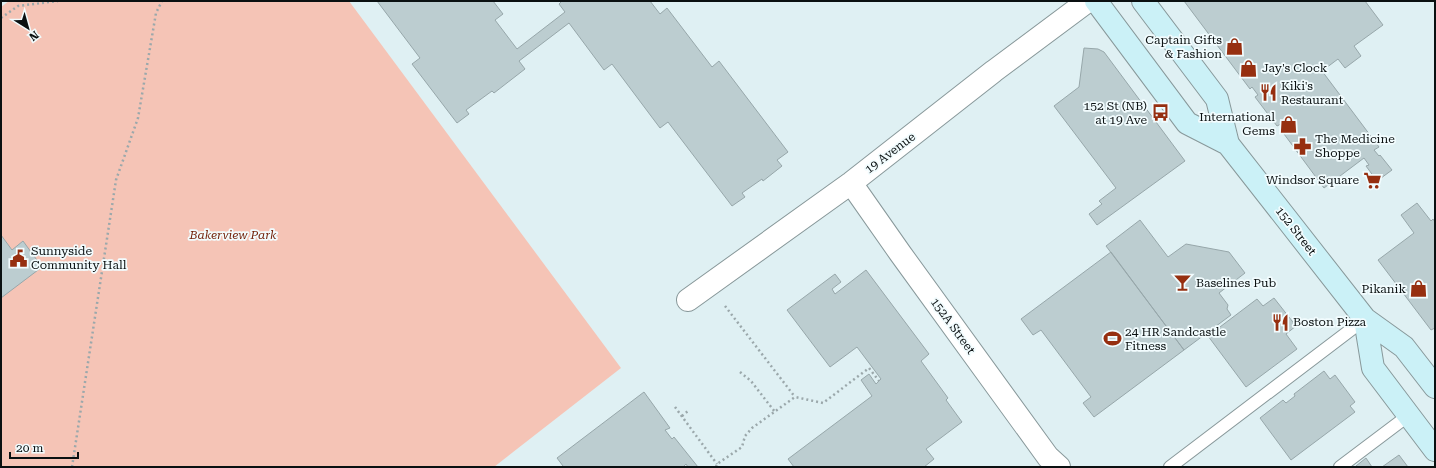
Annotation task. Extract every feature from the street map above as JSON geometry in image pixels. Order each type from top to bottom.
[{"type":"main road","name":"152 Street","points":[[1096,1],[1187,123],[1228,144]]},
{"type":"main road","name":"152 Street","points":[[1143,1],[1217,99],[1228,144],[1365,318],[1404,347],[1435,387]]},
{"type":"main road","name":"152 Street","points":[[1365,318],[1373,368],[1435,450]]},
{"type":"street","name":"19 Avenue","points":[[688,300],[851,183],[994,71],[1088,1]]},
{"type":"street","name":"152A Street","points":[[851,183],[1047,464]]},
{"type":"lane","points":[[1170,467],[1365,318]]},
{"type":"lane","points":[[1340,467],[1409,415]]},
{"type":"path","points":[[1,18],[18,6],[58,1]]},
{"type":"path","points":[[72,467],[116,180],[138,118],[156,13],[162,1]]},
{"type":"path","points":[[725,306],[795,397],[823,403],[869,368],[879,381]]},
{"type":"path","points":[[740,372],[751,381],[775,412]]},
{"type":"path","points":[[675,407],[717,466],[742,447],[745,436],[752,428],[795,397]]},
{"type":"path","points":[[682,416],[688,411]]},
{"type":"green space","name":"Bakerview Park","points":[[9,1],[349,1],[621,368],[494,467],[1,467],[1,7]]},
{"type":"building","points":[[377,1],[493,1],[503,14],[495,20],[517,49],[565,12],[559,4],[562,1],[650,1],[660,14],[667,8],[712,67],[719,61],[788,152],[777,160],[782,166],[763,181],[762,179],[742,193],[745,197],[732,206],[668,122],[660,128],[612,64],[604,70],[569,23],[519,61],[525,69],[494,93],[492,91],[466,110],[469,114],[457,123],[412,64],[420,58]]},
{"type":"building","points":[[1184,1],[1365,1],[1383,25],[1354,46],[1361,56],[1345,68],[1338,59],[1322,71],[1379,147],[1374,150],[1392,170],[1377,181],[1366,166],[1369,165],[1364,158],[1324,188],[1284,134],[1287,132],[1281,124],[1277,126],[1255,97],[1258,95],[1252,87],[1250,89]]},
{"type":"building","points":[[1084,48],[1098,49],[1104,52],[1185,161],[1097,225],[1089,214],[1102,204],[1099,201],[1116,188],[1054,106],[1079,87]]},
{"type":"building","points":[[1417,203],[1431,221],[1433,219],[1435,222],[1435,328],[1431,330],[1378,260],[1414,233],[1401,215]]},
{"type":"building","name":"Baselines Pub","points":[[1140,220],[1168,257],[1186,244],[1229,252],[1245,273],[1219,293],[1228,305],[1227,309],[1231,315],[1184,350],[1106,246]]},
{"type":"building","name":"Sunnyside Community Hall","points":[[1,235],[12,250],[23,241],[42,267],[1,298]]},
{"type":"building","points":[[1111,252],[1184,350],[1094,417],[1083,403],[1091,397],[1041,330],[1033,335],[1021,319]]},
{"type":"building","points":[[866,270],[929,354],[921,361],[948,398],[946,400],[962,422],[926,449],[934,459],[924,467],[794,467],[788,459],[872,396],[861,380],[869,374],[876,384],[881,379],[857,347],[830,367],[787,310],[835,274],[841,282],[832,289],[835,294]]},
{"type":"building","points":[[1274,298],[1296,326],[1286,334],[1297,349],[1246,387],[1208,336],[1257,299],[1263,306]]},
{"type":"building","points":[[1324,371],[1330,379],[1335,375],[1355,402],[1350,406],[1355,412],[1291,460],[1260,418],[1283,400],[1286,403],[1295,396],[1294,394]]},
{"type":"building","points":[[644,392],[670,428],[665,430],[672,439],[674,437],[698,467],[688,467],[686,464],[683,467],[562,467],[563,466],[557,458]]},
{"type":"building","points":[[1399,455],[1408,467],[1382,467]]},
{"type":"building","points":[[1366,458],[1372,467],[1356,466]]},
{"type":"place","name":"Captain Gifts & Fashion","points":[[1235,47]]},
{"type":"place","name":"Jay's Clock","points":[[1249,68]]},
{"type":"place","name":"Kiki's Restaurant","points":[[1268,93]]},
{"type":"place","name":"152 St (NB) at 19 Ave","points":[[1160,113]]},
{"type":"place","name":"International Gems","points":[[1288,124]]},
{"type":"place","name":"The Medicine Shoppe","points":[[1302,146]]},
{"type":"place","name":"Windsor Square","points":[[1372,180]]},
{"type":"place","name":"Sunnyside Community Hall","points":[[18,258]]},
{"type":"place","name":"Baselines Pub","points":[[1183,283]]},
{"type":"place","name":"Pikanik","points":[[1419,289]]},
{"type":"place","name":"Boston Pizza","points":[[1280,322]]},
{"type":"place","name":"24 HR Sandcastle Fitness","points":[[1112,339]]}]
